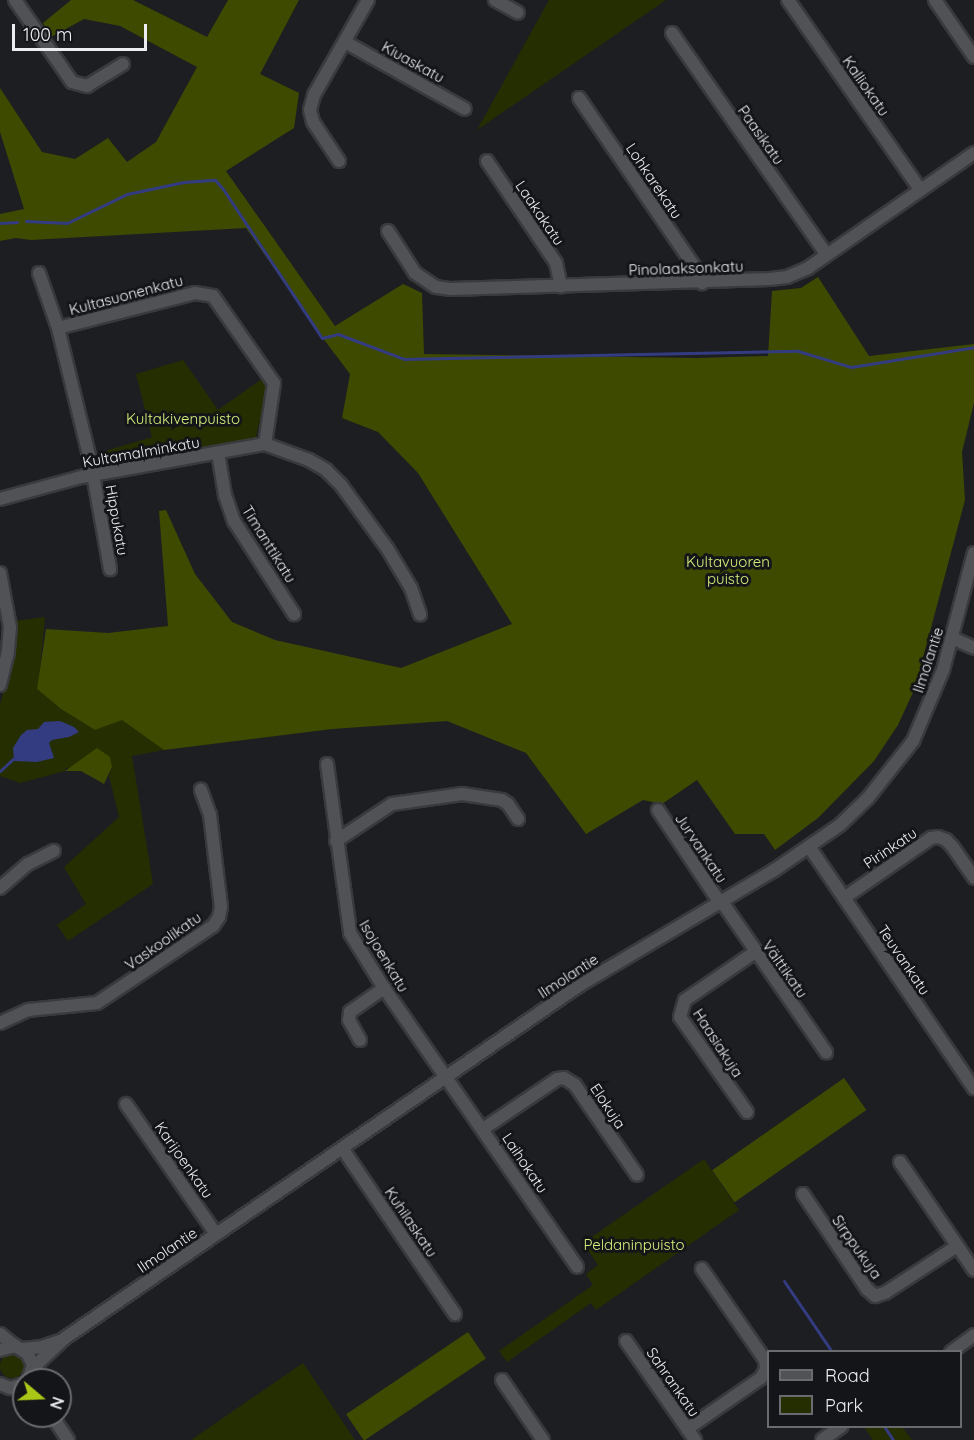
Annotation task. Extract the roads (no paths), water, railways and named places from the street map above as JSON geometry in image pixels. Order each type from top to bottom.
[{"type":"street","points":[[15,0],[72,82],[87,86],[123,64]]},
{"type":"street","points":[[339,160],[313,122],[310,110],[314,95],[368,0]]},
{"type":"street","points":[[495,0],[518,13]]},
{"type":"street","name":"Kalliokatu","points":[[788,0],[920,189]]},
{"type":"street","points":[[935,0],[974,57]]},
{"type":"street","name":"Paasikatu","points":[[672,33],[826,254]]},
{"type":"street","name":"Kiuaskatu","points":[[345,42],[465,109]]},
{"type":"street","name":"Lohkarekatu","points":[[579,98],[698,272],[702,283]]},
{"type":"street","name":"Pinolaaksonkatu","points":[[388,231],[415,273],[436,287],[452,289],[702,283],[787,277],[808,268],[974,153]]},
{"type":"street","name":"Laakakatu","points":[[487,161],[556,263],[561,286]]},
{"type":"street","name":"Kultasuonenkatu","points":[[39,273],[58,328],[94,475]]},
{"type":"street","name":"Kultasuonenkatu","points":[[58,328],[195,293],[213,296],[274,383],[265,444]]},
{"type":"street","points":[[265,444],[309,460],[326,470],[341,485],[387,548],[411,588],[420,614]]},
{"type":"street","name":"Kultamalminkatu","points":[[0,499],[94,475],[265,444]]},
{"type":"street","name":"Timanttikatu","points":[[218,453],[225,495],[234,521],[294,614]]},
{"type":"street","name":"Hippukatu","points":[[94,475],[110,569]]},
{"type":"street","name":"Ilmolantie","points":[[35,1368],[65,1338],[598,974],[810,848],[868,798],[913,741],[929,706],[952,638],[974,553]]},
{"type":"street","points":[[0,573],[9,627],[8,652],[0,685]]},
{"type":"street","points":[[952,638],[974,648]]},
{"type":"street","name":"Isojoenkatu","points":[[327,764],[350,933],[384,988],[447,1076]]},
{"type":"street","name":"Vaskoolikatu","points":[[0,1023],[28,1010],[97,1002],[213,926],[219,917],[221,907],[210,815],[201,790]]},
{"type":"street","points":[[336,841],[392,804],[462,795],[477,795],[502,800],[508,804],[518,819]]},
{"type":"street","name":"Jurvankatu","points":[[658,810],[721,902]]},
{"type":"street","name":"Pirinkatu","points":[[844,898],[931,838],[938,837],[952,846],[974,878]]},
{"type":"street","name":"Teuvankatu","points":[[810,848],[974,1088]]},
{"type":"street","points":[[0,888],[28,864],[54,851]]},
{"type":"street","name":"Välttikatu","points":[[721,902],[826,1052]]},
{"type":"street","name":"Haasiakuja","points":[[747,1112],[680,1017],[685,1000],[755,952]]},
{"type":"street","points":[[360,1040],[349,1020],[350,1012],[384,988]]},
{"type":"street","name":"Laihokatu","points":[[447,1076],[578,1267]]},
{"type":"street","name":"Elokuja","points":[[483,1129],[556,1079],[564,1077],[575,1085],[637,1175]]},
{"type":"street","name":"Karijoenkatu","points":[[126,1104],[216,1234]]},
{"type":"street","name":"Kuhilaskatu","points":[[342,1148],[455,1314]]},
{"type":"street","points":[[900,1162],[974,1270]]},
{"type":"street","name":"Sirppukuja","points":[[803,1194],[867,1289],[875,1296],[885,1293],[957,1246]]},
{"type":"street","points":[[687,1429],[761,1378],[766,1370],[765,1360],[702,1269]]},
{"type":"street","points":[[0,1334],[19,1347],[31,1359],[31,1368]]},
{"type":"street","points":[[954,1350],[974,1335]]},
{"type":"street","name":"Ilmolantie","points":[[0,1350],[42,1347],[65,1338]]},
{"type":"street","name":"Sahrankatu","points":[[626,1341],[695,1440]]},
{"type":"street","points":[[502,1380],[543,1440]]},
{"type":"street","points":[[822,1440],[839,1428]]},
{"type":"waterway","points":[[26,221],[67,223],[127,194],[184,182],[215,180],[322,338],[338,334],[404,359],[798,351],[851,367],[974,347]]},
{"type":"waterway","points":[[0,223],[17,222]]},
{"type":"waterway","points":[[0,771],[13,759]]},
{"type":"waterway","points":[[784,1281],[831,1350]]},
{"type":"waterway","points":[[885,1428],[893,1440]]},
{"type":"park label","name":"Kultakivenpuisto","points":[[183,419]]},
{"type":"park label","name":"Kultavuoren puisto","points":[[728,570]]},
{"type":"park label","name":"Peldaninpuisto","points":[[634,1245]]}]
